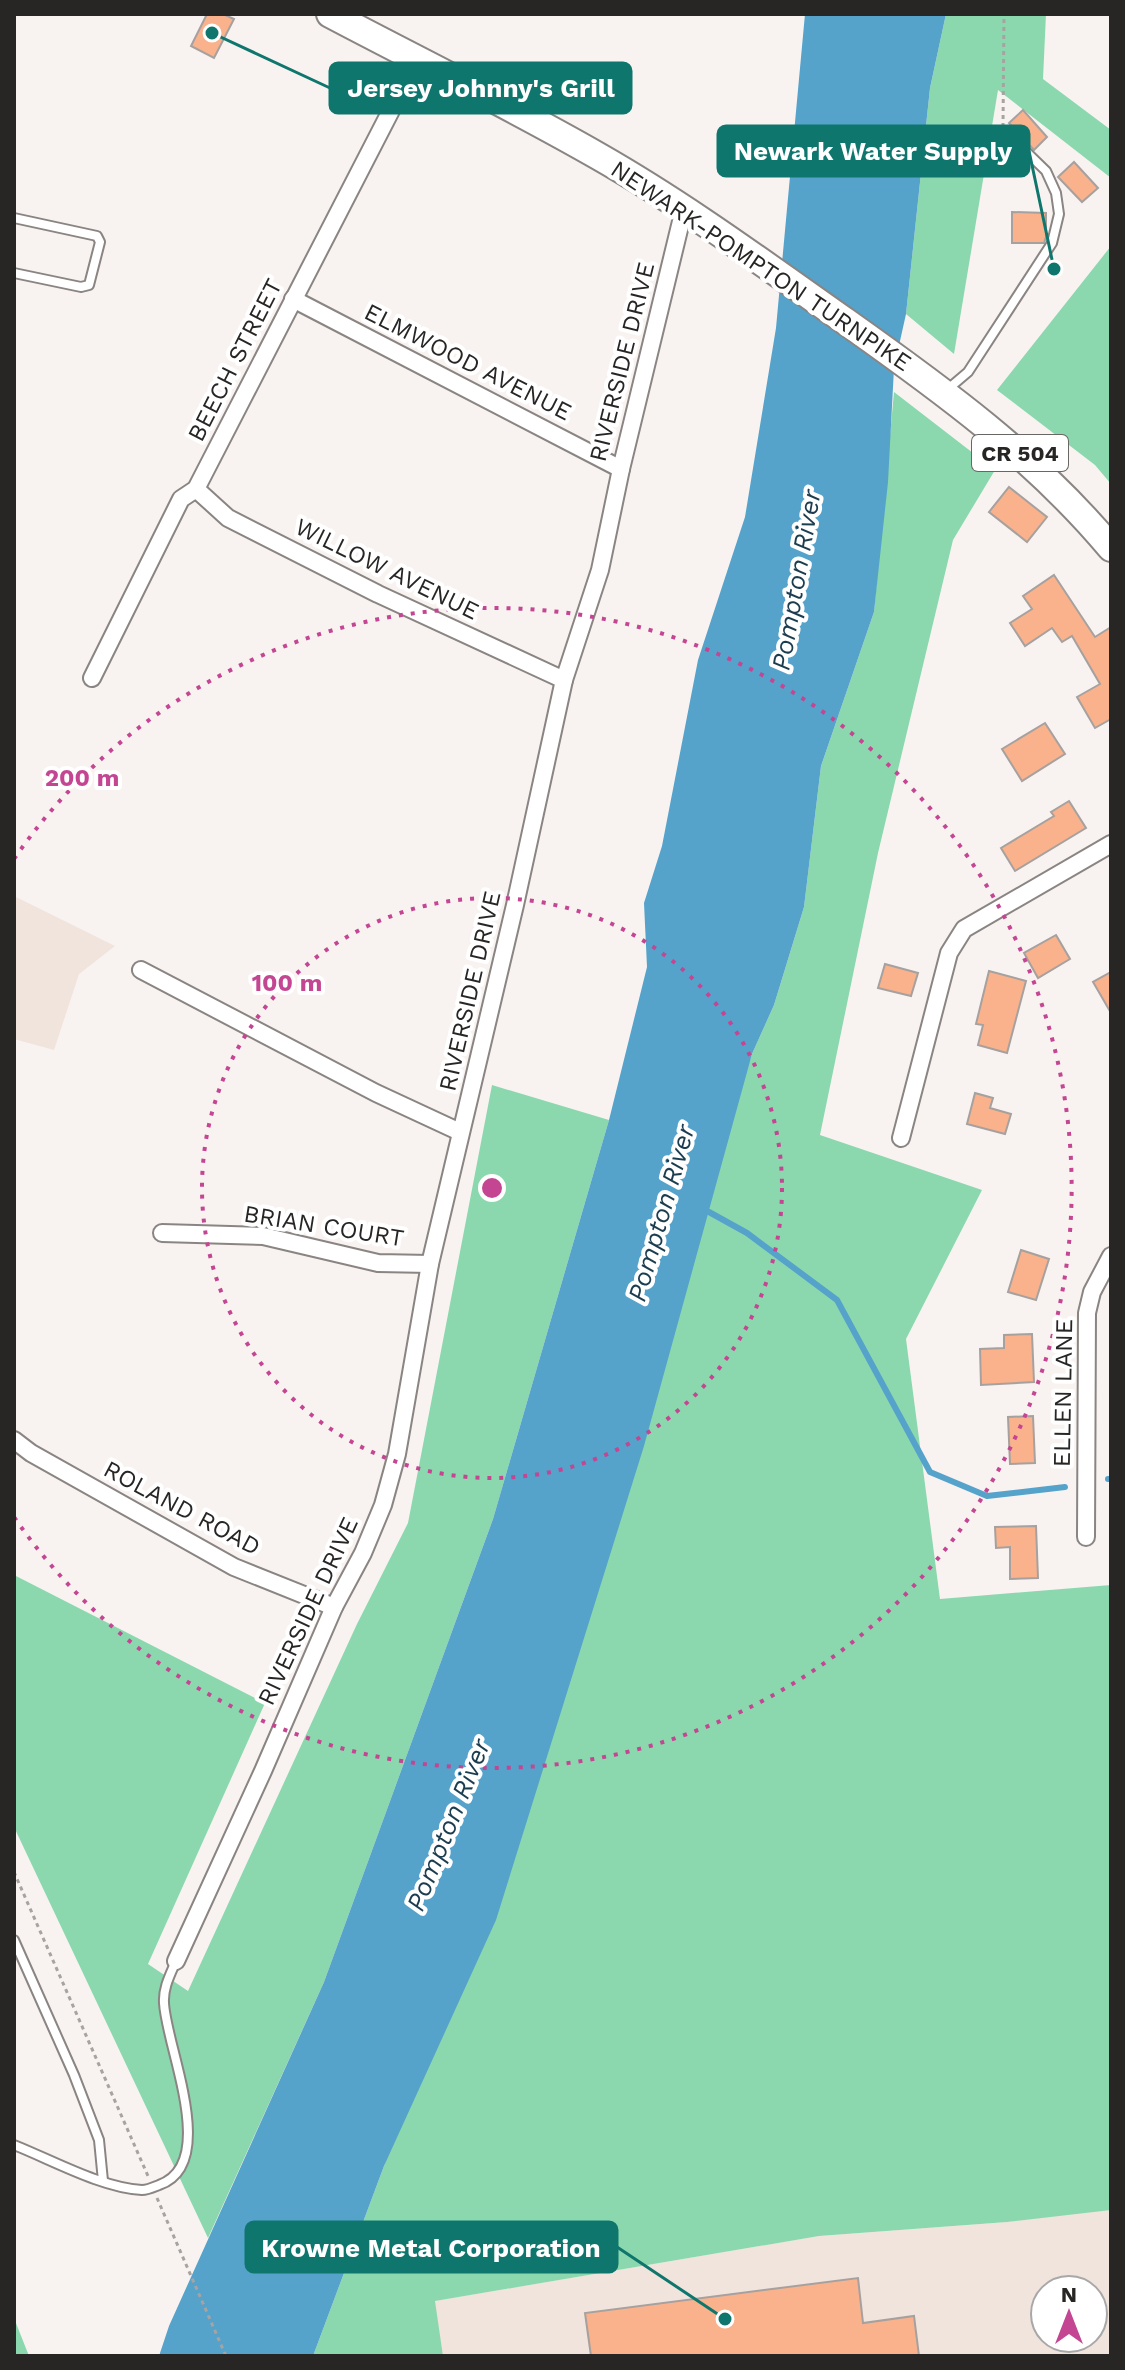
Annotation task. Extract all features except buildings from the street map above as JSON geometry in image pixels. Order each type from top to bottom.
[{"type":"main road","name":"NEWARK-POMPTON TURNPIKE","points":[[330,14],[598,156],[684,209],[944,392],[1014,448],[1111,548]]},
{"type":"street","name":"BEECH STREET","points":[[92,678],[181,499],[196,489],[417,60]]},
{"type":"street","name":"RIVERSIDE DRIVE","points":[[176,1961],[334,1607],[363,1553],[386,1492],[397,1454],[430,1264],[505,949],[564,680],[600,570],[621,469],[684,209]]},
{"type":"street","name":"ELMWOOD AVENUE","points":[[293,299],[621,469]]},
{"type":"street","name":"WILLOW AVENUE","points":[[196,489],[228,518],[378,594],[564,680]]},
{"type":"street","points":[[901,1138],[955,939],[964,929],[1111,844]]},
{"type":"street","points":[[141,970],[376,1093],[460,1132]]},
{"type":"street","name":"BRIAN COURT","points":[[162,1233],[263,1236],[378,1263],[430,1264]]},
{"type":"street","name":"ELLEN LANE","points":[[1086,1537],[1087,1313],[1096,1283],[1111,1256]]},
{"type":"street","name":"ROLAND ROAD","points":[[14,1440],[31,1453],[234,1567],[334,1607]]},
{"type":"lane","points":[[944,392],[968,372],[1052,243],[1059,214],[1056,193],[1046,171],[1012,138]]},
{"type":"lane","points":[[14,218],[97,236],[100,242],[89,285],[81,287],[14,273]]},
{"type":"lane","points":[[14,1940],[74,2075],[99,2140],[103,2181]]},
{"type":"lane","points":[[14,2145],[103,2181],[144,2191],[170,2181],[184,2165],[188,2136],[180,2071],[164,2003],[166,1983],[176,1961]]},
{"type":"path","points":[[1004,14],[1003,130],[1012,138]]},
{"type":"path","points":[[14,1872],[226,2356]]},
{"type":"shaded area","points":[[14,896],[115,946],[79,974],[54,1050],[14,1039]]},
{"type":"shaded area","points":[[1111,2210],[1111,2356],[443,2356],[434,2301],[819,2236],[1007,2222]]},
{"type":"green space","points":[[946,14],[1046,14],[1043,79],[1111,130],[1111,178],[998,90],[954,354],[906,314],[930,88]]},
{"type":"green space","points":[[1111,246],[1111,484],[1095,465],[997,390]]},
{"type":"green space","points":[[894,392],[995,470],[953,540],[878,853],[820,1135],[982,1190],[906,1339],[940,1599],[1111,1585],[1111,2210],[1007,2222],[819,2236],[435,2301],[443,2356],[313,2356],[384,2166],[752,1054],[774,1005],[804,907],[821,766],[874,612]]},
{"type":"green space","points":[[492,1085],[609,1120],[493,1519],[324,1982],[208,2238],[14,1827],[14,1575],[265,1703],[148,1964],[188,1991],[357,1624],[408,1523]]},
{"type":"green space","points":[[14,2318],[29,2356],[14,2356]]},
{"type":"water","name":"Pompton River","points":[[805,14],[946,14],[930,88],[906,314],[894,368],[888,482],[874,612],[821,766],[804,907],[774,1005],[752,1054],[644,1446],[496,1920],[384,2166],[313,2356],[159,2356],[169,2326],[324,1982],[493,1519],[609,1120],[647,967],[644,903],[662,846],[698,660],[745,517],[776,328]]},
{"type":"waterway","points":[[709,1212],[747,1233],[837,1300],[930,1472],[987,1496],[1065,1487]]},
{"type":"place","name":"Jersey Johnny's Grill","points":[[212,33]]},
{"type":"place","name":"Newark Water Supply","points":[[1054,269]]},
{"type":"place","name":"Krowne Metal Corporation","points":[[725,2319]]}]
